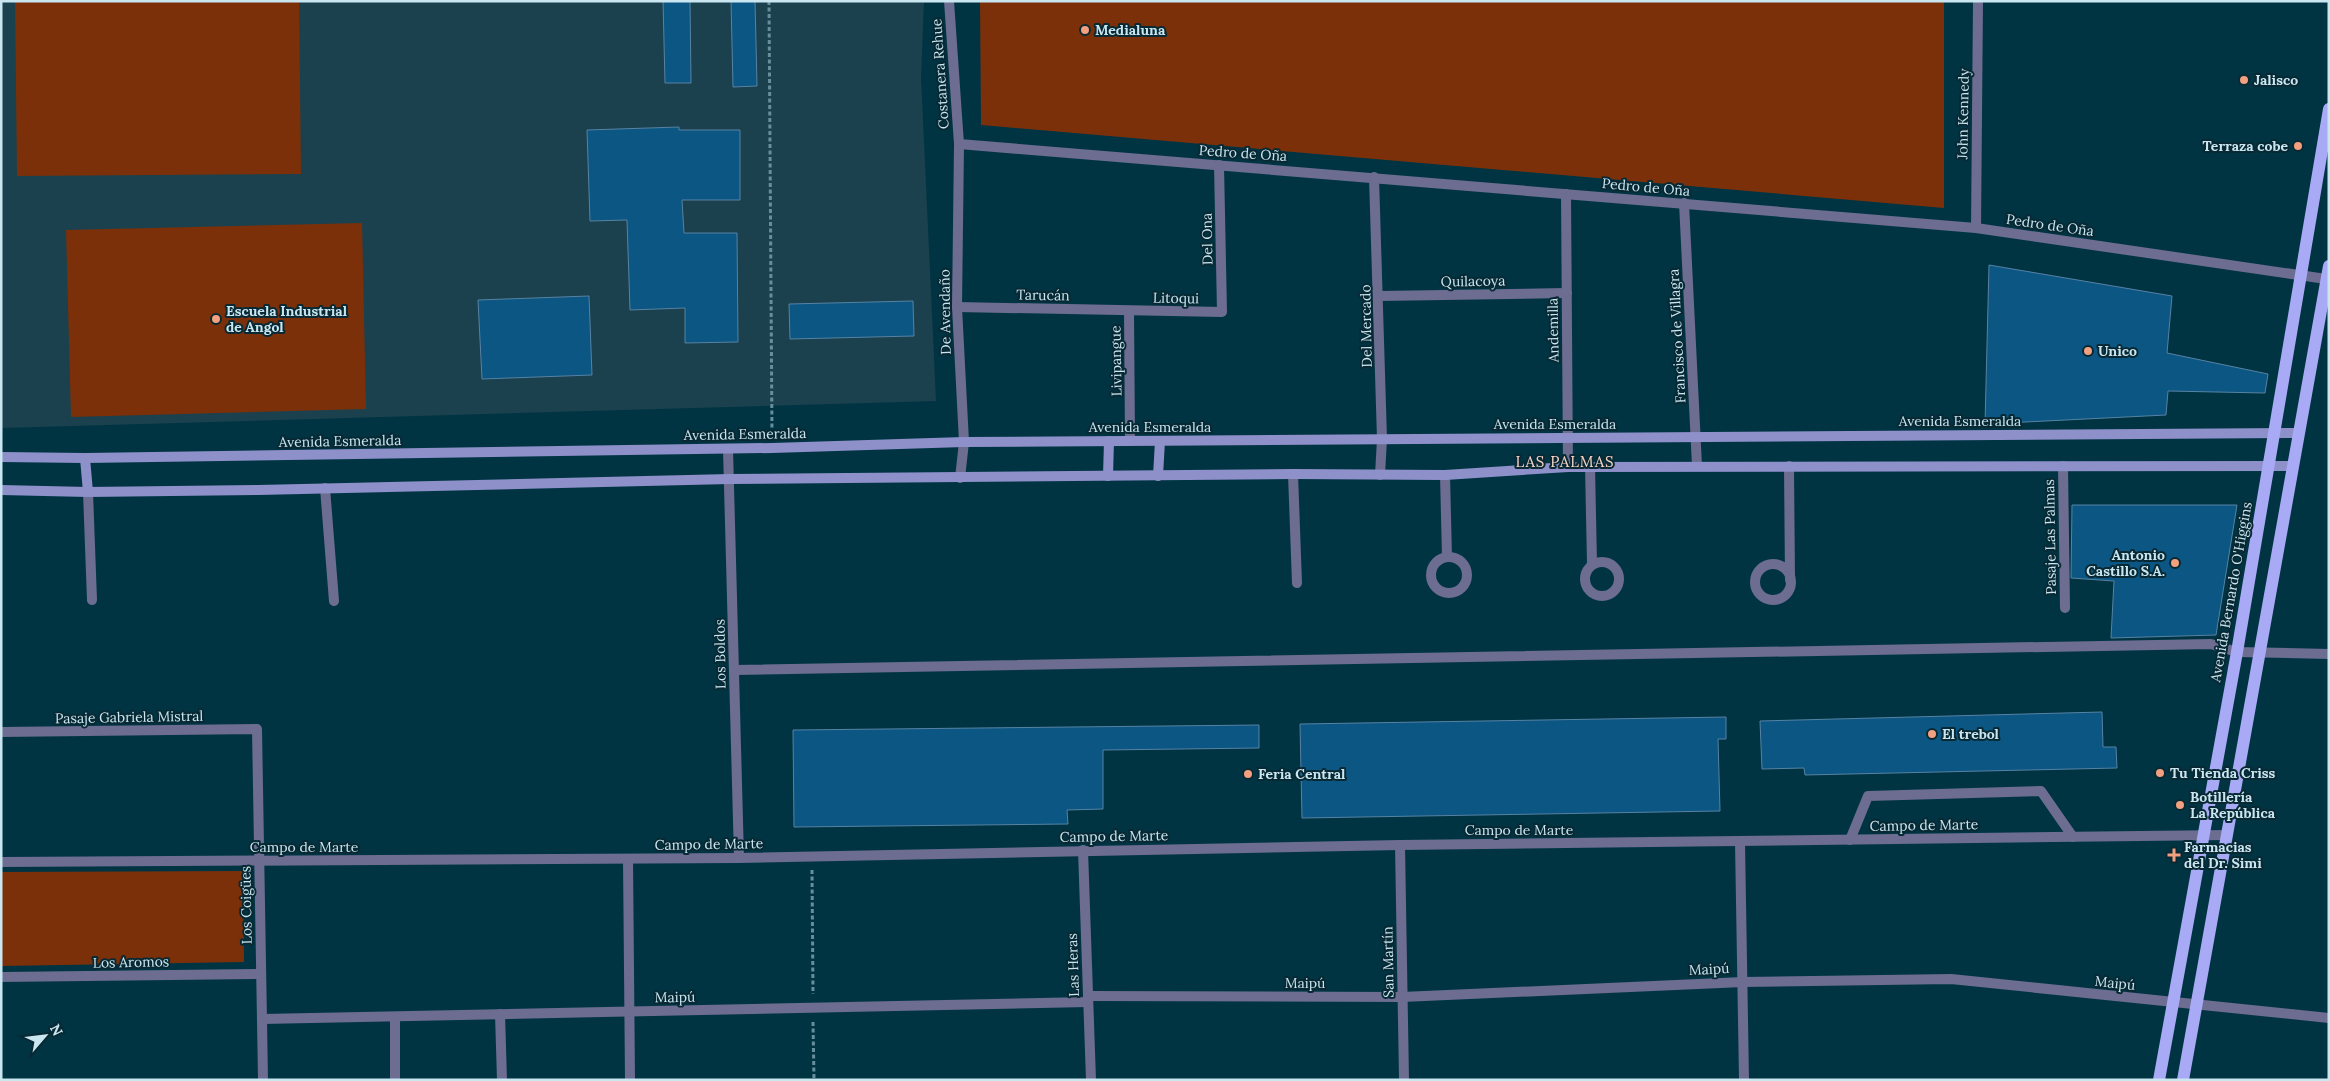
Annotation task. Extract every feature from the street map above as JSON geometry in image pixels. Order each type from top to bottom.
[{"type":"main road","name":"Avenida Bernardo O'Higgins","points":[[2159,1080],[2237,652],[2329,109]]},
{"type":"main road","points":[[2183,1080],[2329,266]]},
{"type":"street","name":"Costanera Rehue","points":[[949,1],[959,144]]},
{"type":"street","name":"John Kennedy","points":[[1976,228],[1978,1]]},
{"type":"street","name":"Pedro de Oña","points":[[959,144],[1976,228],[2328,280]]},
{"type":"street","name":"De Avendaño","points":[[959,144],[957,307],[964,442],[960,478]]},
{"type":"street","name":"Del Ona","points":[[1219,165],[1222,312]]},
{"type":"street","name":"Del Mercado","points":[[1374,177],[1382,439],[1380,475]]},
{"type":"street","name":"Andemilla","points":[[1566,194],[1568,466]]},
{"type":"street","name":"Francisco de Villagra","points":[[1684,204],[1698,466]]},
{"type":"street","name":"Quilacoya","points":[[1379,296],[1567,293]]},
{"type":"street","name":"Tarucán","points":[[957,307],[1129,311]]},
{"type":"street","name":"Litoqui","points":[[1129,311],[1222,312]]},
{"type":"street","name":"Livipangue","points":[[1129,311],[1130,441]]},
{"type":"street","name":"Avenida Esmeralda","points":[[1,457],[85,458],[728,449],[964,442],[2299,433]]},
{"type":"street","points":[[1108,476],[1109,441]]},
{"type":"street","points":[[1158,476],[1160,441]]},
{"type":"street","name":"Los Boldos","points":[[728,449],[739,858]]},
{"type":"street","points":[[85,458],[92,600]]},
{"type":"street","points":[[1,490],[88,492],[730,479],[1294,474],[1445,475],[1568,466],[2293,466]]},
{"type":"street","points":[[1590,466],[1592,564]]},
{"type":"street","points":[[1790,466],[1790,580]]},
{"type":"street","name":"Pasaje Las Palmas","points":[[2063,466],[2064,608]]},
{"type":"street","points":[[1294,474],[1297,583]]},
{"type":"street","points":[[1445,475],[1447,557]]},
{"type":"street","points":[[325,488],[334,601]]},
{"type":"street","points":[[735,670],[2211,644],[2237,652],[2329,654]]},
{"type":"street","name":"Pasaje Gabriela Mistral","points":[[1,732],[258,729]]},
{"type":"street","name":"Los Coigües","points":[[258,729],[263,1080]]},
{"type":"street","points":[[1850,840],[1868,796],[2041,791],[2074,836]]},
{"type":"street","name":"Campo de Marte","points":[[1,862],[739,858],[1400,845],[2227,835]]},
{"type":"street","points":[[1740,842],[1744,1080]]},
{"type":"street","name":"San Martín","points":[[1400,845],[1404,1080]]},
{"type":"street","name":"Las Heras","points":[[1083,850],[1091,1080]]},
{"type":"street","points":[[628,859],[630,1080]]},
{"type":"street","name":"Los Aromos","points":[[1,977],[261,974]]},
{"type":"street","name":"Maipú","points":[[262,1019],[813,1008],[1088,999],[1402,997],[1743,982],[1952,979],[2329,1018]]},
{"type":"street","points":[[500,1014],[502,1080]]},
{"type":"street","points":[[394,1080],[395,1017]]},
{"type":"path","points":[[769,1],[772,448]]},
{"type":"path","points":[[812,857],[814,1080]]},
{"type":"shaded area","name":"Escuela Industrial de Angol","points":[[1,1],[924,1],[921,77],[936,401],[1,428]]},
{"type":"shaded area","points":[[15,1],[299,1],[301,174],[17,176]]},
{"type":"shaded area","points":[[980,1],[1944,1],[1944,208],[981,125]]},
{"type":"shaded area","name":"Escuela Industrial de Angol","points":[[362,223],[366,409],[71,417],[66,230]]},
{"type":"shaded area","points":[[243,871],[244,962],[1,966],[1,872]]},
{"type":"building","points":[[663,1],[690,1],[691,83],[665,83]]},
{"type":"building","points":[[731,1],[755,1],[757,86],[733,87]]},
{"type":"building","points":[[679,127],[679,130],[740,130],[740,200],[682,200],[684,233],[737,233],[738,342],[685,343],[685,308],[630,310],[627,220],[590,221],[587,130]]},
{"type":"building","points":[[1989,265],[2172,296],[2167,353],[2268,374],[2265,393],[2168,391],[2166,415],[1985,424]]},
{"type":"building","points":[[589,296],[592,375],[482,379],[478,300]]},
{"type":"building","points":[[913,301],[914,336],[790,339],[789,304]]},
{"type":"building","points":[[2072,505],[2237,505],[2216,635],[2111,638],[2114,581],[2071,578]]},
{"type":"building","name":"El trebol","points":[[2102,712],[2103,747],[2116,747],[2117,768],[1805,775],[1804,768],[1762,769],[1760,721]]},
{"type":"building","points":[[1726,717],[1726,739],[1718,739],[1720,811],[1302,818],[1300,724]]},
{"type":"building","points":[[1259,725],[1259,748],[1103,750],[1103,809],[1067,810],[1068,824],[794,827],[793,730]]},
{"type":"place","name":"Medialuna","points":[[1085,30]]},
{"type":"place","name":"Jalisco","points":[[2244,80]]},
{"type":"place","name":"Terraza cobe","points":[[2298,146]]},
{"type":"place","name":"Escuela Industrial de Angol","points":[[216,319]]},
{"type":"place","name":"Unico","points":[[2088,351]]},
{"type":"place","name":"Antonio Castillo S.A.","points":[[2175,563]]},
{"type":"place","name":"El trebol","points":[[1932,734]]},
{"type":"place","name":"Tu Tienda Criss","points":[[2160,773]]},
{"type":"place","name":"Feria Central","points":[[1248,774]]},
{"type":"place","name":"Botillería La República","points":[[2180,805]]},
{"type":"place","name":"Farmacias del Dr. Simi","points":[[2174,855]]},
{"type":"district","name":"LAS PALMAS","points":[[1565,462]]}]
